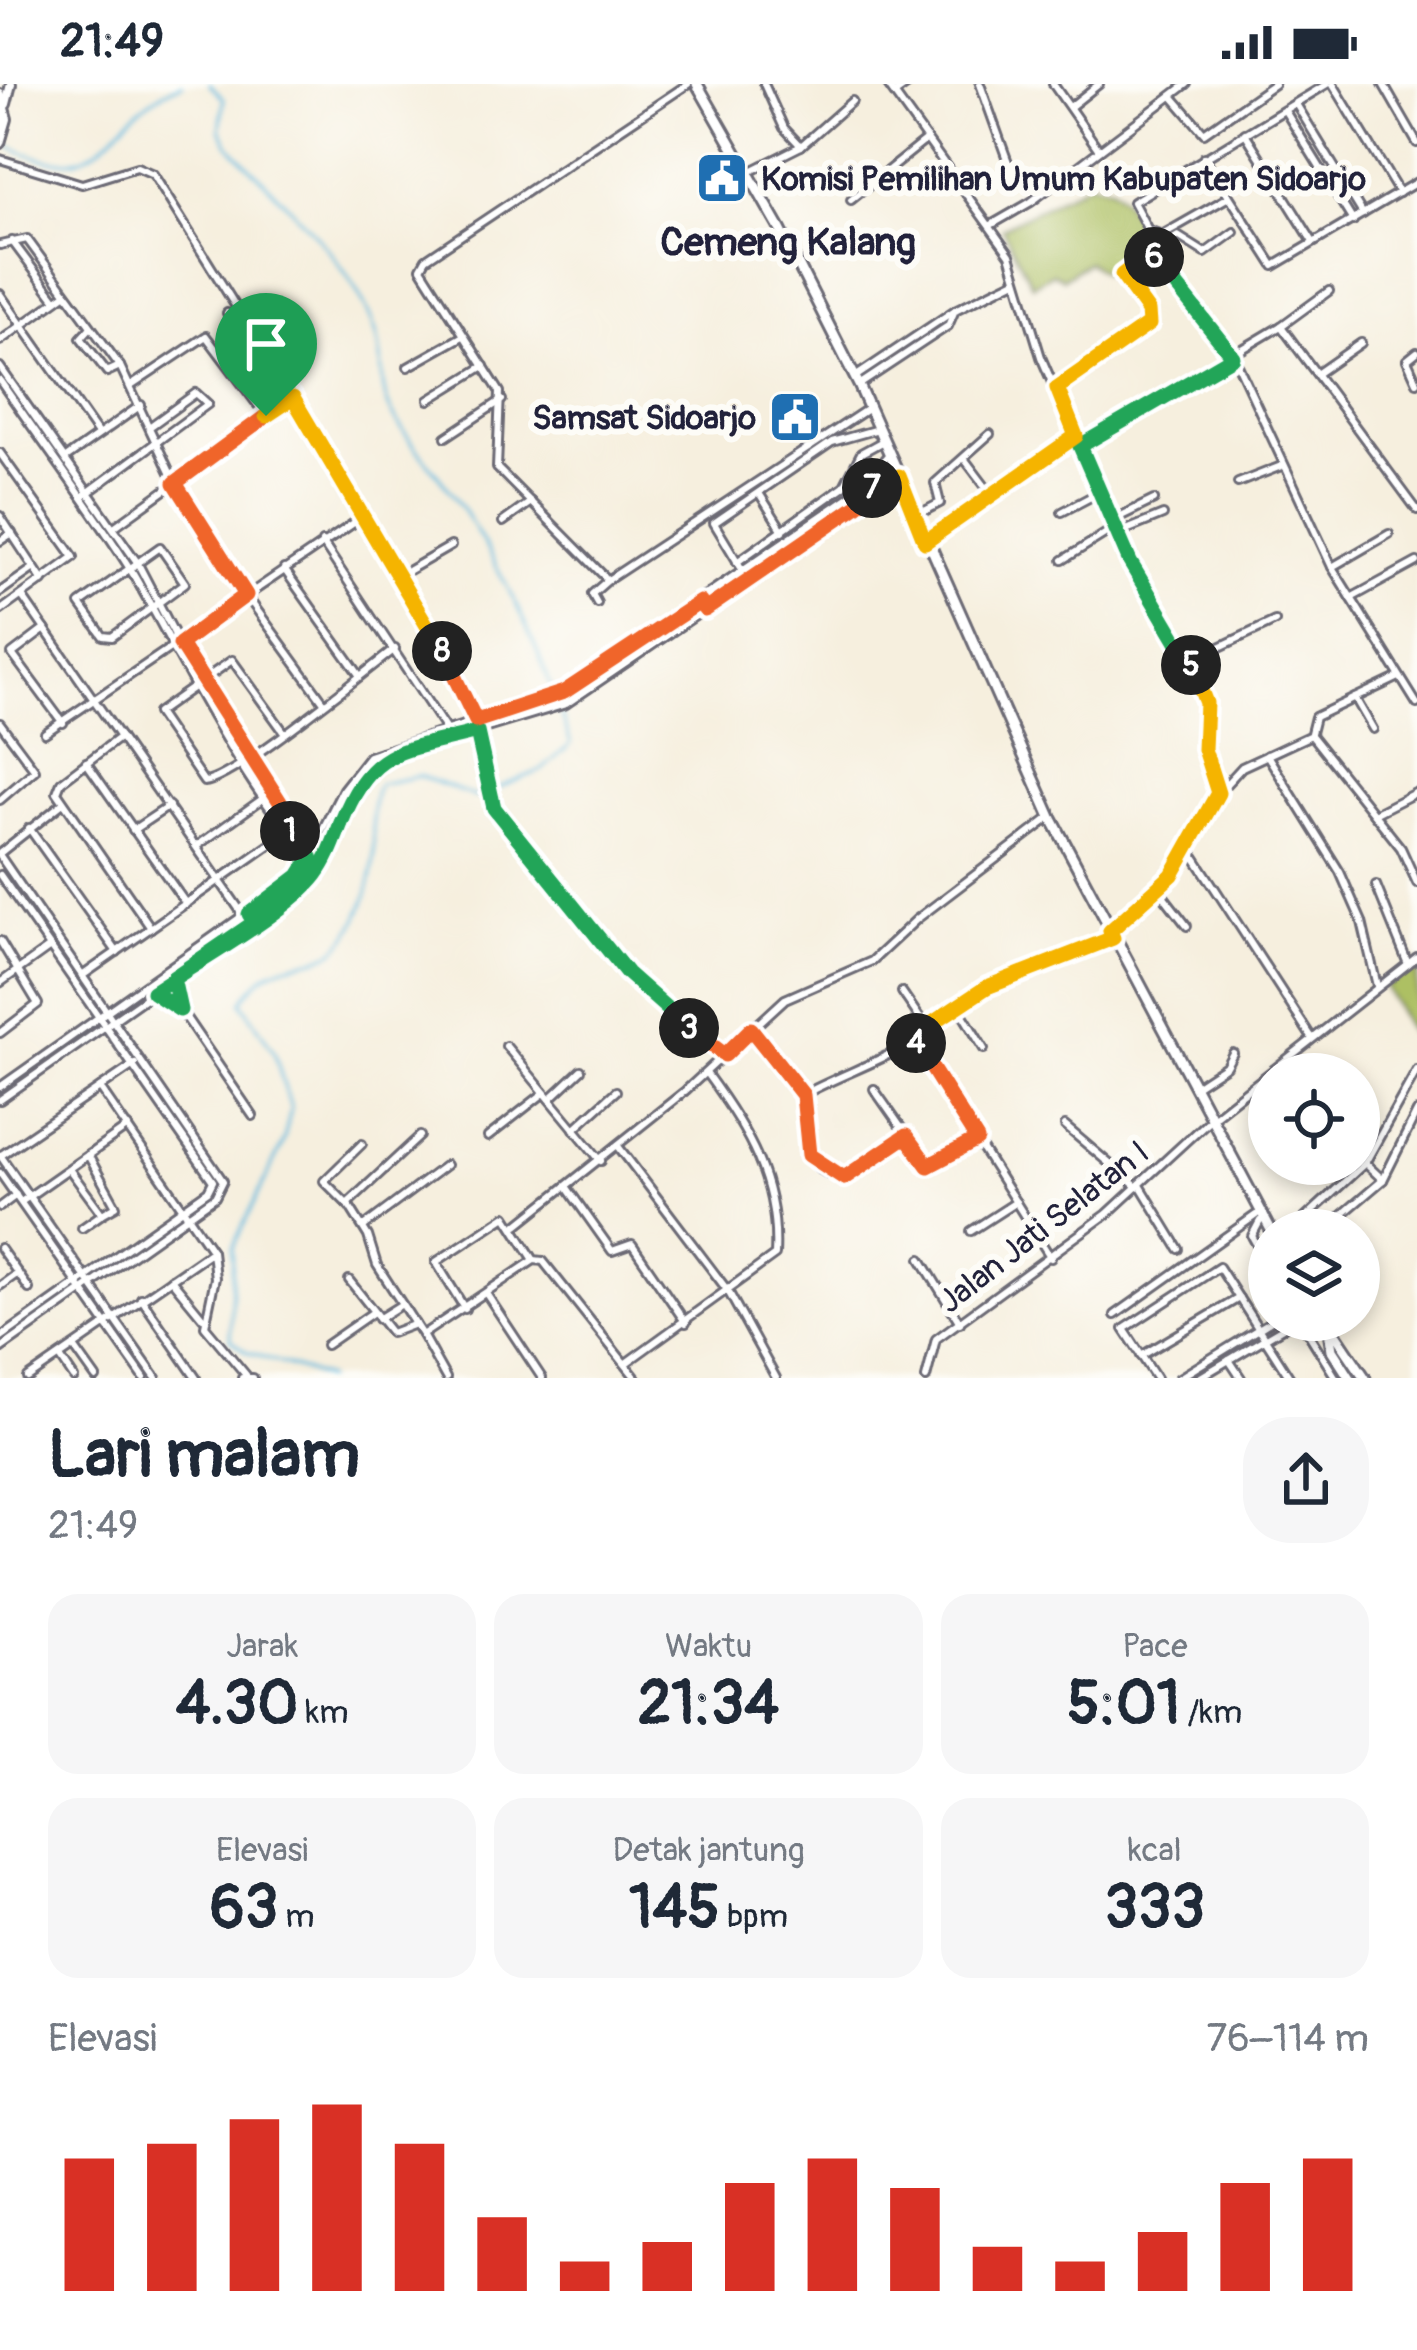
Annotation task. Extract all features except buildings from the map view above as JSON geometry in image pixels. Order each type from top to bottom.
[{"type":"main road","points":[[692,84],[749,172],[857,381],[1051,817],[1257,1209]]},
{"type":"main road","points":[[1216,1135],[1253,1209]]},
{"type":"main road","points":[[1330,1341],[1332,1350],[1358,1378]]},
{"type":"street","points":[[2,139],[11,84]]},
{"type":"street","points":[[608,580],[493,460],[502,400],[422,263],[692,84]]},
{"type":"street","points":[[764,84],[784,128],[801,146]]},
{"type":"street","points":[[887,84],[991,225],[1017,279],[1130,562],[1190,661],[1206,703],[1204,749],[1218,793]]},
{"type":"street","points":[[895,93],[908,84]]},
{"type":"street","points":[[980,84],[1013,179]]},
{"type":"street","points":[[1053,84],[1099,150]]},
{"type":"street","points":[[1070,107],[1099,84]]},
{"type":"street","points":[[991,225],[1027,204],[1186,84]]},
{"type":"street","points":[[1172,96],[1204,133],[1274,84]]},
{"type":"street","points":[[1227,198],[1162,235],[1151,232],[1134,207],[1136,195],[1330,84],[1399,193]]},
{"type":"street","points":[[1383,84],[1417,143]]},
{"type":"street","points":[[0,94],[6,104]]},
{"type":"street","points":[[749,172],[801,146],[852,101]]},
{"type":"street","points":[[1297,104],[1363,215]]},
{"type":"street","points":[[1285,110],[1353,220]]},
{"type":"street","points":[[1246,133],[1314,244]]},
{"type":"street","points":[[851,200],[927,139]]},
{"type":"street","points":[[1204,157],[1270,265],[1417,182]]},
{"type":"street","points":[[0,159],[82,184],[145,168],[254,335],[399,576],[476,721],[490,803],[627,973],[725,1055]]},
{"type":"street","points":[[1057,388],[1139,331],[1151,317],[1122,272],[1181,235],[1205,253],[1234,232]]},
{"type":"street","points":[[0,245],[27,239],[60,297],[91,327],[120,366],[175,483],[246,595],[323,701]]},
{"type":"street","points":[[1151,253],[1233,357],[1332,567],[1417,703]]},
{"type":"street","points":[[857,381],[955,310],[1017,279]]},
{"type":"street","points":[[1080,446],[1233,357],[1329,291]]},
{"type":"street","points":[[0,294],[98,434]]},
{"type":"street","points":[[0,340],[60,297]]},
{"type":"street","points":[[227,314],[243,339],[254,335]]},
{"type":"street","points":[[1281,326],[1416,508]]},
{"type":"street","points":[[91,327],[81,338],[106,372],[120,366]]},
{"type":"street","points":[[131,386],[206,336],[266,416]]},
{"type":"street","points":[[409,367],[463,336]]},
{"type":"street","points":[[1318,373],[1361,344]]},
{"type":"street","points":[[1417,352],[1407,360],[1417,382]]},
{"type":"street","points":[[429,400],[484,366]]},
{"type":"street","points":[[0,367],[137,562],[196,683],[245,761],[311,857],[325,862]]},
{"type":"street","points":[[0,381],[154,603]]},
{"type":"street","points":[[82,497],[208,404],[196,393],[151,425]]},
{"type":"street","points":[[114,527],[293,398]]},
{"type":"street","points":[[446,437],[502,400]]},
{"type":"street","points":[[65,459],[141,405]]},
{"type":"street","points":[[598,604],[592,594],[608,580],[869,408]]},
{"type":"street","points":[[754,577],[737,562],[713,526],[822,447],[879,428]]},
{"type":"street","points":[[914,516],[940,503],[935,483],[966,461],[990,434]]},
{"type":"street","points":[[925,542],[1076,436]]},
{"type":"street","points":[[848,440],[858,461]]},
{"type":"street","points":[[737,562],[844,487],[863,452],[883,441]]},
{"type":"street","points":[[0,453],[4,465],[73,553],[72,561],[0,611]]},
{"type":"street","points":[[0,1100],[299,876],[362,763],[377,751],[477,732],[566,704],[852,495],[889,454]]},
{"type":"street","points":[[966,461],[992,494]]},
{"type":"street","points":[[1238,483],[1284,465]]},
{"type":"street","points":[[437,738],[564,692],[754,577],[858,505],[881,482],[899,476]]},
{"type":"street","points":[[1062,512],[1100,492]]},
{"type":"street","points":[[759,493],[783,531]]},
{"type":"street","points":[[1064,560],[1154,500]]},
{"type":"street","points":[[503,522],[531,502]]},
{"type":"street","points":[[1116,526],[1162,515]]},
{"type":"street","points":[[0,516],[43,581]]},
{"type":"street","points":[[45,734],[364,516]]},
{"type":"street","points":[[0,541],[12,533]]},
{"type":"street","points":[[1332,567],[1389,534]]},
{"type":"street","points":[[322,542],[446,731]]},
{"type":"street","points":[[399,576],[451,546]]},
{"type":"street","points":[[160,547],[185,581],[107,638],[81,608],[129,568],[160,547]]},
{"type":"street","points":[[1351,598],[1417,562]]},
{"type":"street","points":[[0,592],[34,568]]},
{"type":"street","points":[[284,569],[359,676]]},
{"type":"street","points":[[22,596],[221,881],[255,922]]},
{"type":"street","points":[[1190,661],[1275,621]]},
{"type":"street","points":[[45,629],[12,654],[63,723]]},
{"type":"street","points":[[284,732],[235,661],[196,683],[158,716],[204,782],[245,761],[284,732],[323,701],[394,649]]},
{"type":"street","points":[[590,675],[596,685]]},
{"type":"street","points":[[1311,735],[1315,717],[1399,677]]},
{"type":"street","points":[[1355,698],[1372,729]]},
{"type":"street","points":[[0,723],[35,770],[1,797]]},
{"type":"street","points":[[803,1095],[914,1041],[926,1027],[987,987],[1111,934],[1159,890],[1218,793],[1242,767],[1311,735]]},
{"type":"street","points":[[1311,735],[1401,848],[1417,883]]},
{"type":"street","points":[[120,737],[58,787],[151,928]]},
{"type":"street","points":[[0,1088],[153,992],[309,883],[325,862],[369,769],[415,744]]},
{"type":"street","points":[[1268,755],[1341,874],[1362,922],[1378,987]]},
{"type":"street","points":[[86,762],[186,904]]},
{"type":"street","points":[[1374,814],[1417,792]]},
{"type":"street","points":[[197,847],[268,795]]},
{"type":"street","points":[[64,802],[0,854],[54,944],[82,976],[134,1064],[212,1177],[213,1186],[187,1212]]},
{"type":"street","points":[[133,830],[169,806]]},
{"type":"street","points":[[517,1226],[706,1073],[785,999],[872,961],[916,920],[1051,817]]},
{"type":"street","points":[[28,828],[117,952]]},
{"type":"street","points":[[82,976],[293,829],[334,839]]},
{"type":"street","points":[[1188,848],[1312,1038]]},
{"type":"street","points":[[0,875],[221,1172],[222,1187],[0,1339]]},
{"type":"street","points":[[1376,885],[1408,964]]},
{"type":"street","points":[[1159,890],[1186,926]]},
{"type":"street","points":[[234,923],[240,932]]},
{"type":"street","points":[[0,941],[37,1006],[0,1033]]},
{"type":"street","points":[[0,983],[54,944]]},
{"type":"street","name":"Jalan Jati Selatan I","points":[[926,1378],[936,1339],[1051,1258],[1208,1121],[1417,957]]},
{"type":"street","points":[[173,978],[180,1010]]},
{"type":"street","points":[[153,992],[180,1010],[253,1116]]},
{"type":"street","points":[[902,992],[926,1027]]},
{"type":"street","points":[[957,1005],[984,1049]]},
{"type":"street","points":[[751,1029],[803,1095],[809,1155],[842,1178],[906,1136]]},
{"type":"street","points":[[914,1041],[1051,1258]]},
{"type":"street","points":[[506,1046],[601,1161]]},
{"type":"street","points":[[1191,1089],[1226,1066],[1233,1052]]},
{"type":"street","points":[[23,1199],[0,1155],[134,1064]]},
{"type":"street","points":[[488,1137],[581,1070]]},
{"type":"street","points":[[1380,1137],[1417,1070]]},
{"type":"street","points":[[626,1363],[775,1255],[772,1195],[748,1133],[706,1073]]},
{"type":"street","points":[[100,1088],[212,1251],[215,1278],[203,1318]]},
{"type":"street","points":[[874,1089],[928,1166],[977,1140]]},
{"type":"street","points":[[574,1129],[616,1091]]},
{"type":"street","points":[[1349,1209],[1383,1180],[1417,1112]]},
{"type":"street","points":[[1065,1126],[1138,1186],[1179,1249]]},
{"type":"street","points":[[0,1207],[23,1199],[128,1127]]},
{"type":"street","points":[[347,1204],[420,1136]]},
{"type":"street","points":[[362,1144],[324,1181],[363,1227],[377,1265],[446,1378]]},
{"type":"street","points":[[618,1146],[728,1291],[776,1378]]},
{"type":"street","points":[[82,1228],[117,1200],[88,1155]]},
{"type":"street","points":[[363,1227],[446,1165]]},
{"type":"street","points":[[69,1168],[102,1214]]},
{"type":"street","points":[[0,1173],[156,1378]]},
{"type":"street","points":[[1380,1177],[1383,1180]]},
{"type":"street","points":[[1315,1209],[1342,1185]]},
{"type":"street","points":[[567,1187],[612,1251],[632,1244],[686,1323]]},
{"type":"street","points":[[971,1231],[1016,1202]]},
{"type":"street","points":[[466,1309],[436,1266],[437,1259],[501,1217],[517,1226],[534,1260]]},
{"type":"street","points":[[1115,1315],[1248,1225]]},
{"type":"street","points":[[0,1248],[29,1289]]},
{"type":"street","points":[[28,1378],[212,1251]]},
{"type":"street","points":[[921,1259],[961,1323]]},
{"type":"street","points":[[422,1335],[534,1260],[543,1261],[636,1378]]},
{"type":"street","points":[[1156,1378],[1124,1329],[1219,1268],[1248,1312]]},
{"type":"street","points":[[0,1286],[18,1273]]},
{"type":"street","points":[[170,1278],[247,1377]]},
{"type":"street","points":[[349,1280],[394,1335],[416,1324]]},
{"type":"street","points":[[0,1349],[83,1284]]},
{"type":"street","points":[[487,1295],[542,1378]]},
{"type":"street","points":[[141,1298],[196,1378]]},
{"type":"street","points":[[1141,1356],[1239,1298]]},
{"type":"street","points":[[326,1345],[402,1304]]},
{"type":"street","points":[[110,1321],[144,1378]]},
{"type":"street","points":[[1179,1378],[1248,1335]]},
{"type":"street","points":[[1200,1378],[1260,1341]]},
{"type":"street","points":[[1267,1341],[1289,1378]]},
{"type":"street","points":[[1312,1341],[1336,1378]]},
{"type":"street","points":[[74,1347],[96,1378]]},
{"type":"street","points":[[59,1357],[74,1378]]},
{"type":"street","points":[[1229,1360],[1241,1378]]},
{"type":"green space","points":[[1090,182],[1111,187],[1121,196],[1151,243],[1103,273],[1088,262],[1063,278],[1053,273],[1032,285],[1002,228]]},
{"type":"green space","points":[[1417,962],[1417,1045],[1385,987]]},
{"type":"waterway","points":[[2,143],[38,157],[65,161],[85,157],[154,98],[182,84]]},
{"type":"waterway","points":[[209,84],[224,99],[220,129],[229,145],[331,253],[363,302],[378,339],[390,409],[460,505],[494,562],[537,651],[571,744],[542,770],[476,797],[419,776],[379,784],[372,811],[371,879],[347,937],[323,956],[269,973],[242,1002],[274,1052],[291,1109],[283,1143],[233,1247],[230,1339],[245,1351],[326,1378]]},
{"type":"place","name":"Komisi Pemilihan Umum Kabupaten Sidoarjo","points":[[722,178]]},
{"type":"place","name":"Samsat Sidoarjo","points":[[795,417]]},
{"type":"district","name":"Cemeng Kalang","points":[[788,241]]},
{"type":"route","points":[[266,416],[175,483],[246,595],[180,644],[248,759],[296,827],[290,831],[311,857],[299,876],[249,914],[255,922],[173,978],[180,1010],[153,992],[173,978],[240,932],[255,922],[281,903],[299,892],[309,883],[329,855],[354,790],[369,769],[392,755],[477,732],[490,803],[627,973],[656,1003],[725,1055],[751,1029],[783,1065],[803,1095],[803,1131],[813,1160],[844,1178],[906,1136],[928,1166],[977,1140],[913,1037],[987,987],[1113,938],[1110,931],[1172,875],[1218,793],[1204,749],[1206,703],[1201,684],[1130,562],[1080,446],[1233,357],[1151,253],[1122,275],[1148,311],[1149,324],[1057,388],[1076,436],[925,542],[899,476],[887,479],[858,505],[705,610],[700,602],[564,692],[476,721],[460,684],[293,398],[266,416]]}]
